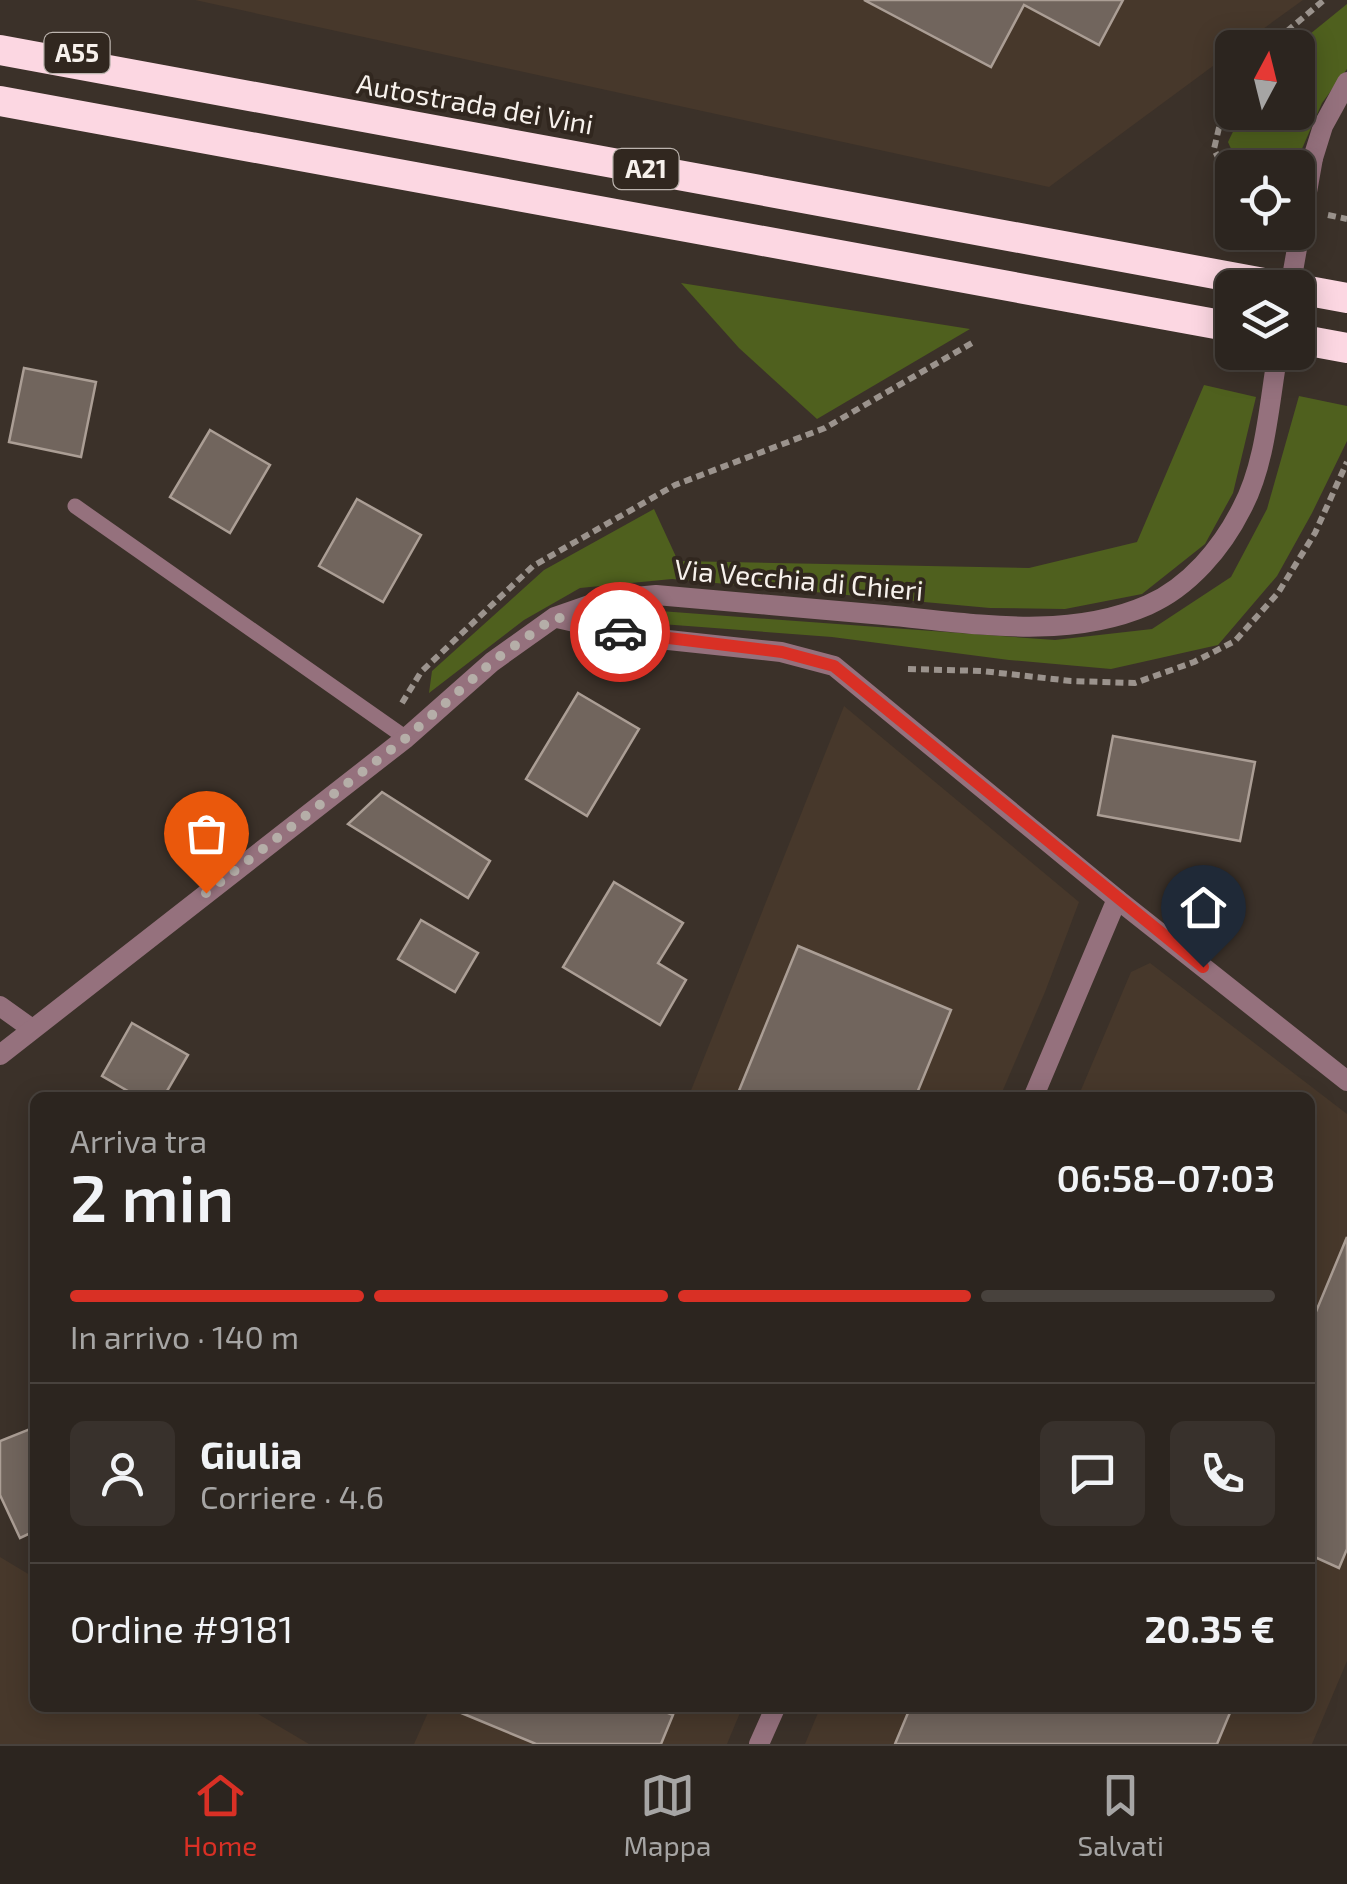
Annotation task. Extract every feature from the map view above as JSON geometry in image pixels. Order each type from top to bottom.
[{"type":"highway","name":"A55","points":[[0,28],[153,78]]},
{"type":"highway","name":"Autostrada dei Vini","points":[[0,50],[1215,274]]},
{"type":"highway","points":[[0,101],[1215,324]]},
{"type":"highway","name":"Autostrada dei Vini","points":[[1315,292],[1347,298]]},
{"type":"highway","points":[[1315,342],[1347,348]]},
{"type":"street","points":[[1296,270],[1314,158],[1323,126],[1347,82]]},
{"type":"street","name":"Via Vecchia di Chieri","points":[[0,1054],[397,731],[555,617],[604,600],[656,595],[989,624],[1058,626],[1105,620],[1151,604],[1189,580],[1219,545],[1243,507],[1258,458],[1275,370]]},
{"type":"street","points":[[555,617],[640,637],[782,652],[834,666],[1347,1080]]},
{"type":"street","points":[[1035,1092],[1117,898]]},
{"type":"street","points":[[0,1006],[32,1029]]},
{"type":"street","points":[[759,1744],[773,1712]]},
{"type":"lane","points":[[75,506],[397,731]]},
{"type":"path","points":[[1288,30],[1324,0]]},
{"type":"path","points":[[397,731],[421,672],[533,566],[675,485],[825,428],[972,343]]},
{"type":"shaded area","points":[[195,0],[1303,0],[1262,30],[1215,30],[1215,65],[1049,187]]},
{"type":"shaded area","points":[[844,706],[1079,902],[1002,1092],[690,1092]]},
{"type":"shaded area","points":[[1150,963],[1347,1114],[1347,1661],[1312,1744],[805,1744],[818,1712],[1315,1712],[1315,1092],[1080,1092],[1131,972]]},
{"type":"shaded area","points":[[0,1557],[30,1575],[30,1712],[255,1712],[309,1744],[0,1744]]},
{"type":"shaded area","points":[[428,1712],[740,1712],[727,1744],[414,1744]]},
{"type":"green space","points":[[1347,4],[1347,69],[1315,119],[1315,30]]},
{"type":"green space","points":[[1234,130],[1310,130],[1301,150],[1232,150],[1228,142]]},
{"type":"green space","points":[[681,283],[970,329],[817,419],[739,348]]},
{"type":"green space","points":[[1204,385],[1256,397],[1233,493],[1205,544],[1142,594],[1065,609],[990,608],[672,579],[580,588],[524,620],[429,693],[432,671],[544,570],[654,509],[678,561],[1029,568],[1137,542]]},
{"type":"green space","points":[[1299,396],[1347,406],[1347,441],[1277,576],[1218,645],[1111,669],[832,637],[648,623],[660,611],[1055,640],[1152,629],[1231,577],[1267,509]]},
{"type":"building","points":[[864,0],[1123,0],[1099,45],[1024,5],[991,67]]},
{"type":"building","points":[[24,368],[96,382],[81,457],[9,442]]},
{"type":"building","points":[[210,430],[270,465],[230,533],[170,497]]},
{"type":"building","points":[[357,499],[421,535],[383,602],[319,566]]},
{"type":"building","points":[[578,693],[639,729],[587,816],[526,779]]},
{"type":"building","points":[[1113,736],[1255,762],[1240,841],[1098,815]]},
{"type":"building","points":[[382,792],[490,861],[468,898],[348,824]]},
{"type":"building","points":[[614,882],[683,923],[658,963],[686,980],[660,1025],[563,967]]},
{"type":"building","points":[[421,920],[478,953],[455,992],[398,959]]},
{"type":"building","points":[[798,946],[951,1010],[917,1092],[738,1092]]},
{"type":"building","points":[[132,1023],[188,1055],[166,1092],[130,1092],[102,1076]]},
{"type":"building","points":[[1347,1237],[1347,1549],[1339,1568],[1315,1557],[1315,1314]]},
{"type":"building","points":[[30,1429],[30,1533],[20,1538],[0,1495],[0,1441]]},
{"type":"building","points":[[459,1712],[673,1715],[661,1744],[536,1744]]},
{"type":"building","points":[[908,1712],[1230,1712],[1217,1744],[895,1744]]},
{"type":"way so far","points":[[206,893],[406,738],[492,662],[555,617],[620,632]]},
{"type":"route","points":[[620,632],[782,652],[834,666],[1203,967]]}]
